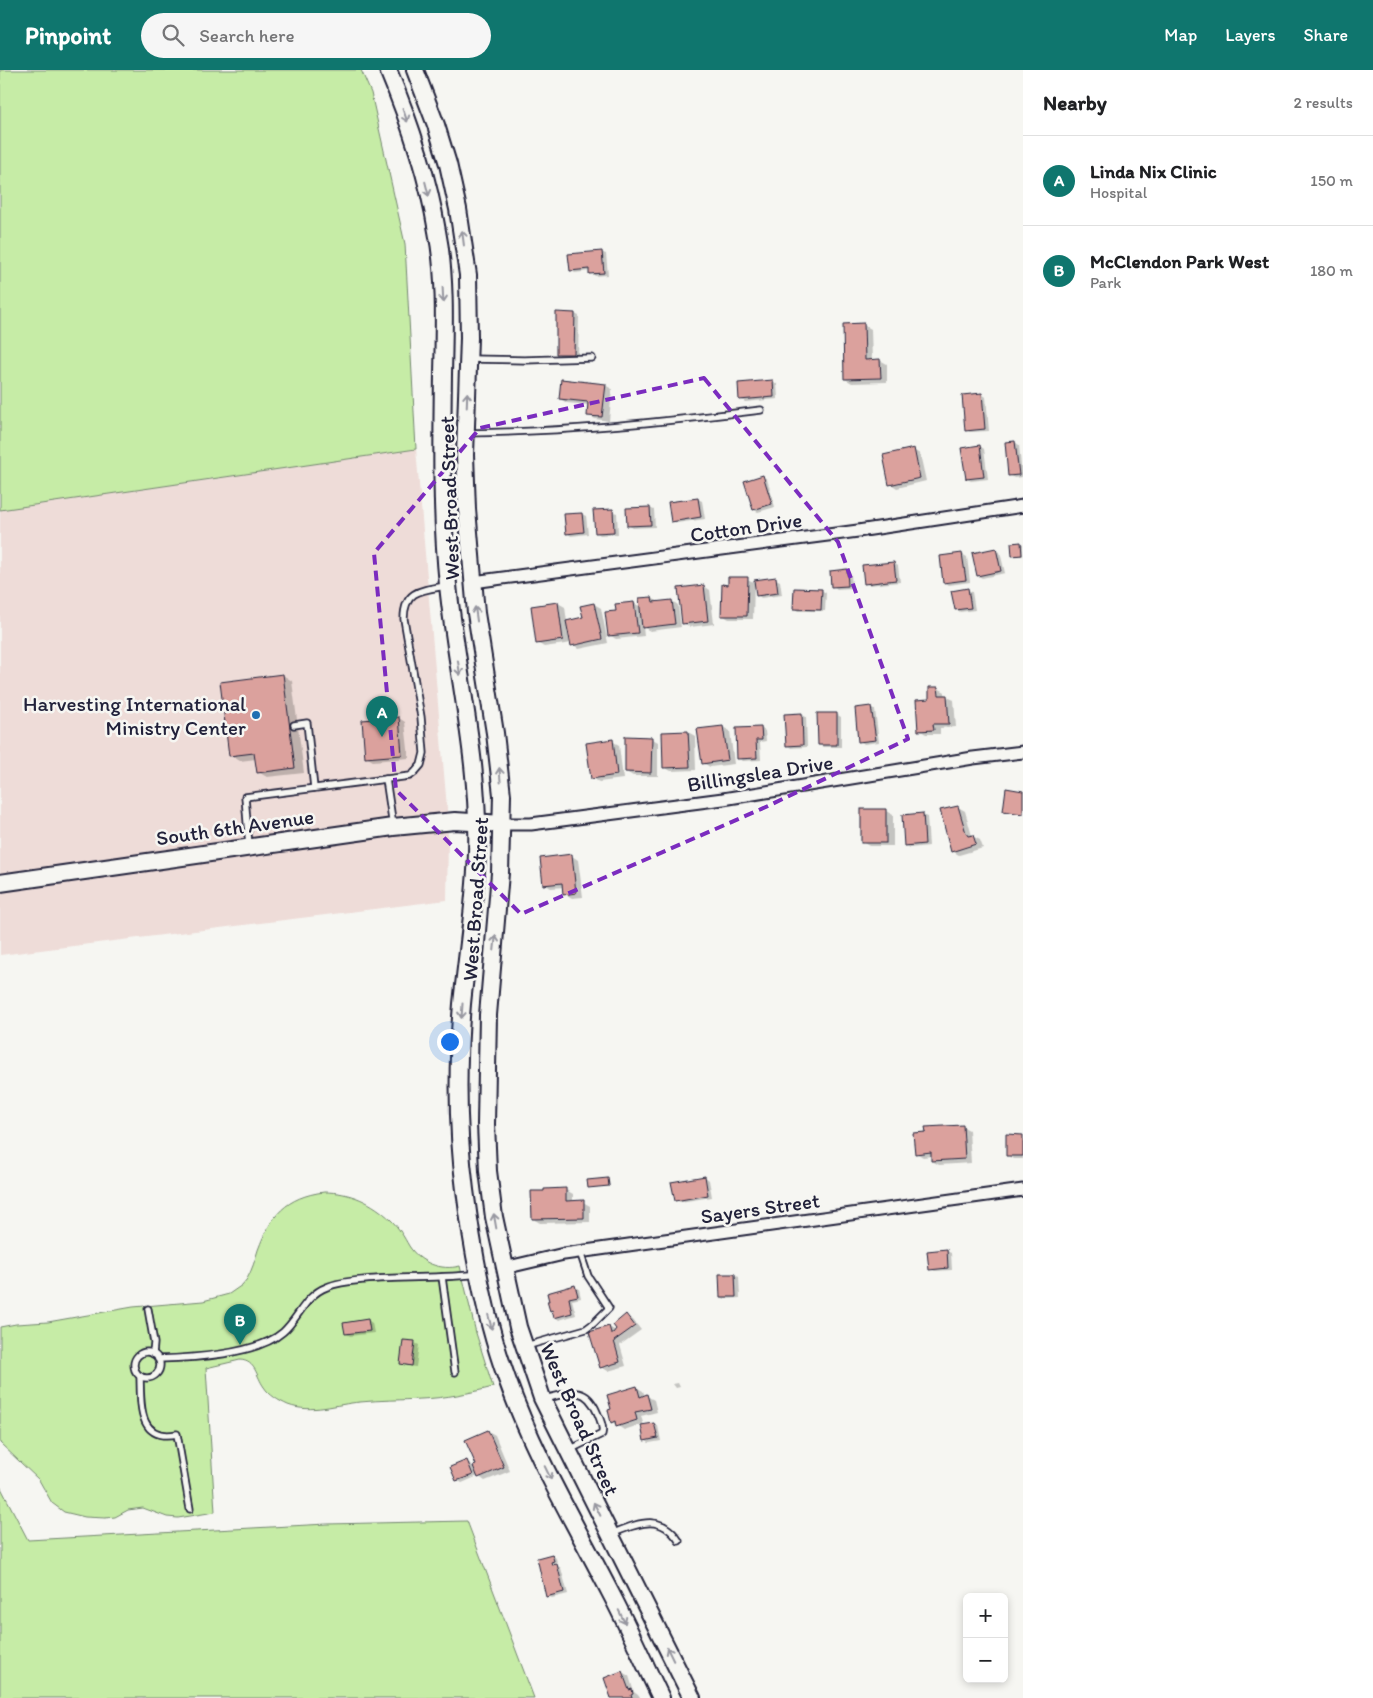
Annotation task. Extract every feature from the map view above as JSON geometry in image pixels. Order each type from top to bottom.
[{"type":"main road","name":"West Broad Street","points":[[388,70],[404,110],[438,233],[443,306],[442,462],[448,585],[474,760],[477,823],[472,911],[462,1009],[459,1062],[460,1123],[469,1221],[479,1274],[500,1358],[508,1382],[530,1435],[570,1519],[611,1593],[661,1698]]},
{"type":"main road","name":"West Broad Street","points":[[415,70],[436,125],[448,164],[458,209],[468,275],[467,509],[473,582],[502,795],[497,919],[488,1015],[486,1124],[490,1189],[494,1216],[523,1347],[543,1400],[692,1698]]},
{"type":"main road","points":[[448,585],[473,582]]},
{"type":"main road","name":"South 6th Avenue","points":[[0,884],[393,826],[455,821],[502,824]]},
{"type":"main road","points":[[479,1274],[504,1268]]},
{"type":"street","name":"Cotton Drive","points":[[473,582],[858,531],[1023,506]]},
{"type":"street","name":"Billingslea Drive","points":[[502,824],[531,824],[722,799],[973,758],[1023,752]]},
{"type":"street","name":"Sayers Street","points":[[504,1268],[580,1252],[1023,1190]]},
{"type":"lane","points":[[468,359],[592,358]]},
{"type":"lane","points":[[466,433],[581,428],[760,410]]},
{"type":"lane","points":[[249,846],[245,797],[410,776],[418,770],[423,759],[421,717],[404,619],[405,606],[412,594],[448,585]]},
{"type":"lane","points":[[294,725],[307,723],[314,788]]},
{"type":"lane","points":[[386,779],[393,826]]},
{"type":"lane","points":[[523,1347],[586,1329],[609,1308],[588,1276],[580,1252]]},
{"type":"lane","points":[[158,1359],[227,1352],[268,1342],[282,1333],[310,1298],[331,1285],[393,1278],[479,1274]]},
{"type":"lane","points":[[442,1277],[455,1372]]},
{"type":"lane","points":[[148,1309],[154,1343],[153,1354]]},
{"type":"lane","points":[[146,1352],[153,1354],[158,1359],[160,1364],[156,1373],[147,1378],[140,1376],[135,1370],[134,1365],[137,1356],[146,1352]]},
{"type":"lane","points":[[140,1376],[142,1411],[148,1427],[154,1433],[162,1436],[177,1434],[190,1509]]},
{"type":"lane","points":[[543,1400],[570,1392],[580,1392],[588,1397],[596,1410],[603,1428],[602,1434],[567,1451]]},
{"type":"lane","points":[[610,1535],[638,1523],[653,1522],[666,1527],[679,1541]]},
{"type":"highlighted area","points":[[704,378],[838,542],[908,739],[768,806],[521,914],[396,790],[374,553],[480,428]]},
{"type":"shaded area","points":[[416,449],[447,808],[447,900],[0,955],[0,510]]},
{"type":"green space","points":[[0,70],[361,70],[371,93],[405,244],[416,449],[0,510]]},
{"type":"green space","points":[[324,1192],[352,1196],[376,1208],[394,1223],[409,1246],[425,1261],[438,1266],[460,1266],[476,1333],[493,1387],[440,1398],[368,1401],[306,1409],[288,1405],[271,1395],[261,1383],[253,1366],[245,1361],[240,1360],[206,1368],[215,1512],[178,1518],[167,1517],[143,1508],[128,1510],[115,1517],[85,1517],[64,1512],[52,1503],[39,1480],[0,1443],[0,1327],[48,1322],[133,1307],[203,1301],[229,1294],[247,1279],[268,1227],[282,1210],[299,1198]]},
{"type":"green space","points":[[0,1486],[28,1540],[327,1524],[467,1521],[534,1698],[0,1698]]},
{"type":"building","points":[[602,251],[604,273],[589,274],[589,269],[570,271],[568,254]]},
{"type":"building","points":[[556,312],[575,313],[574,354],[556,354]]},
{"type":"building","points":[[864,323],[865,360],[880,359],[881,378],[844,379],[843,324]]},
{"type":"building","points":[[561,379],[606,384],[602,417],[587,416],[588,402],[559,399]]},
{"type":"building","points":[[773,380],[774,397],[739,400],[738,383]]},
{"type":"building","points":[[982,393],[985,429],[965,431],[962,395]]},
{"type":"building","points":[[1015,441],[1019,475],[1008,476],[1005,442]]},
{"type":"building","points":[[980,445],[984,477],[966,479],[961,448]]},
{"type":"building","points":[[914,448],[920,478],[889,485],[883,455]]},
{"type":"building","points":[[763,475],[772,504],[753,510],[744,481]]},
{"type":"building","points":[[698,498],[701,517],[671,522],[668,502]]},
{"type":"building","points":[[650,507],[651,525],[627,526],[626,508]]},
{"type":"building","points":[[613,509],[614,532],[595,533],[593,510]]},
{"type":"building","points":[[582,513],[584,532],[566,534],[564,514]]},
{"type":"building","points":[[1021,542],[1022,555],[1012,556],[1011,543]]},
{"type":"building","points":[[996,548],[1001,571],[977,576],[972,553]]},
{"type":"building","points":[[962,553],[966,580],[943,583],[940,556]]},
{"type":"building","points":[[894,562],[896,580],[864,584],[862,565]]},
{"type":"building","points":[[847,569],[848,586],[831,587],[830,571]]},
{"type":"building","points":[[728,577],[748,577],[747,616],[721,616],[722,584],[728,585]]},
{"type":"building","points":[[776,577],[778,593],[756,596],[754,580]]},
{"type":"building","points":[[704,585],[708,621],[682,624],[678,588]]},
{"type":"building","points":[[794,588],[822,589],[821,610],[793,609]]},
{"type":"building","points":[[968,588],[971,608],[955,610],[951,591]]},
{"type":"building","points":[[652,597],[653,602],[672,600],[675,624],[642,628],[639,598]]},
{"type":"building","points":[[558,602],[563,640],[536,644],[531,606]]},
{"type":"building","points":[[634,602],[638,633],[608,636],[605,612],[616,611],[615,604]]},
{"type":"building","points":[[594,603],[602,639],[571,646],[566,621],[583,617],[580,606]]},
{"type":"building","name":"Harvesting International Ministry Center","points":[[283,674],[295,768],[257,773],[254,753],[229,756],[220,682]]},
{"type":"building","points":[[929,687],[938,687],[939,695],[947,695],[949,724],[933,724],[934,730],[918,731],[916,700],[929,699]]},
{"type":"building","points":[[871,706],[876,740],[858,742],[855,708]]},
{"type":"building","points":[[802,713],[803,745],[786,746],[784,714]]},
{"type":"building","points":[[817,713],[837,713],[837,745],[818,745]]},
{"type":"building","points":[[399,717],[402,755],[365,758],[362,720]]},
{"type":"building","points":[[723,726],[728,760],[702,764],[697,729]]},
{"type":"building","points":[[761,727],[762,740],[756,740],[757,758],[737,759],[736,728]]},
{"type":"building","points":[[688,731],[690,767],[663,768],[662,732]]},
{"type":"building","points":[[625,736],[652,737],[651,773],[625,772]]},
{"type":"building","points":[[613,739],[617,775],[591,779],[586,743]]},
{"type":"building","points":[[1006,788],[1023,791],[1023,814],[1003,811]]},
{"type":"building","points":[[958,806],[966,833],[968,836],[973,835],[976,844],[951,852],[940,810]]},
{"type":"building","points":[[861,809],[886,809],[886,843],[861,843]]},
{"type":"building","points":[[923,813],[925,844],[904,846],[902,815]]},
{"type":"building","points":[[572,854],[576,893],[563,895],[562,883],[543,885],[540,858]]},
{"type":"building","points":[[963,1125],[965,1159],[931,1161],[931,1152],[915,1154],[913,1133],[926,1132],[925,1127]]},
{"type":"building","points":[[1006,1134],[1023,1135],[1023,1156],[1006,1156]]},
{"type":"building","points":[[705,1176],[708,1195],[675,1201],[671,1182]]},
{"type":"building","points":[[608,1178],[609,1186],[588,1188],[587,1180]]},
{"type":"building","points":[[566,1188],[566,1201],[584,1200],[584,1218],[532,1219],[531,1191]]},
{"type":"building","points":[[947,1249],[948,1268],[929,1270],[927,1251]]},
{"type":"building","points":[[719,1274],[735,1274],[736,1297],[720,1297]]},
{"type":"building","points":[[575,1285],[578,1296],[569,1298],[572,1313],[554,1318],[547,1301],[549,1301],[547,1293]]},
{"type":"building","points":[[626,1314],[635,1326],[614,1341],[620,1362],[600,1368],[589,1332],[609,1326],[611,1333],[613,1333],[616,1329],[613,1325]]},
{"type":"building","points":[[368,1319],[370,1331],[345,1334],[343,1323]]},
{"type":"building","points":[[403,1340],[415,1341],[412,1366],[400,1364]]},
{"type":"building","points":[[637,1386],[640,1397],[647,1394],[651,1409],[635,1412],[637,1420],[616,1427],[615,1421],[611,1423],[608,1410],[611,1409],[607,1395]]},
{"type":"building","points":[[654,1423],[658,1438],[644,1441],[641,1425]]},
{"type":"building","points":[[488,1430],[504,1467],[478,1478],[473,1466],[476,1465],[465,1440]]},
{"type":"building","points":[[467,1460],[473,1475],[456,1481],[450,1467]]},
{"type":"building","points":[[552,1554],[554,1561],[551,1562],[552,1565],[557,1564],[564,1592],[546,1597],[537,1558]]},
{"type":"building","points":[[622,1671],[629,1690],[632,1689],[632,1698],[611,1698],[604,1678]]},
{"type":"place","name":"Harvesting International Ministry Center","points":[[256,715]]},
{"type":"place","name":"Linda Nix Clinic","points":[[382,737]]},
{"type":"place","name":"McClendon Park West","points":[[240,1345]]}]
